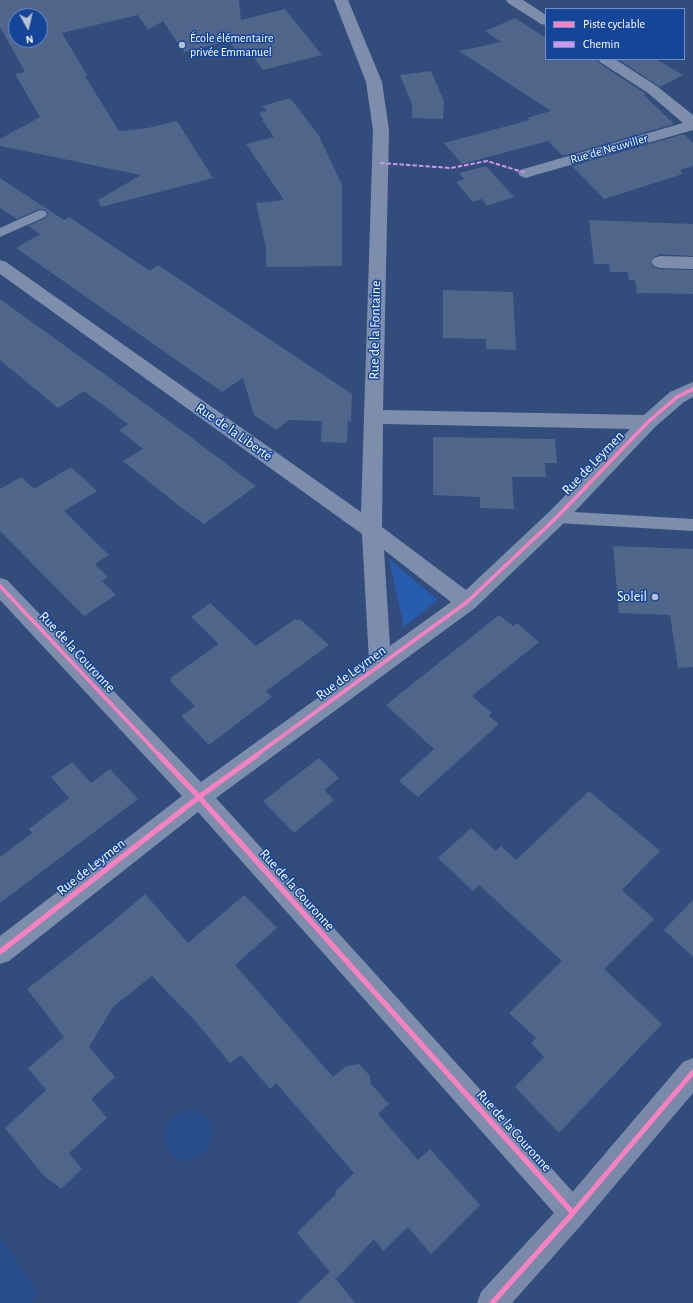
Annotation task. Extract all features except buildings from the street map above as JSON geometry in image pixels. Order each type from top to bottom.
[{"type":"main road","points":[[492,1303],[573,1213],[693,1072]]},
{"type":"street","name":"Rue de la Fontaine","points":[[341,0],[374,82],[381,130],[371,510],[380,666]]},
{"type":"street","points":[[512,0],[545,20]]},
{"type":"street","points":[[607,60],[653,90],[693,124]]},
{"type":"street","name":"Rue de Neuwiller","points":[[526,173],[693,124]]},
{"type":"street","points":[[660,262],[693,263]]},
{"type":"street","name":"Rue de la Liberté","points":[[0,266],[373,531],[467,602]]},
{"type":"street","name":"Rue de Leymen","points":[[0,952],[199,797],[467,602],[557,517],[648,422],[677,397],[693,389]]},
{"type":"street","name":"Rue de Leymen","points":[[374,416],[648,422]]},
{"type":"street","name":"Rue de la Couronne","points":[[0,586],[199,797],[573,1213]]},
{"type":"lane","points":[[0,233],[40,214]]},
{"type":"lane","points":[[557,517],[693,524]]},
{"type":"shaded area","points":[[389,559],[438,600],[404,627]]},
{"type":"shaded area","points":[[191,1110],[202,1114],[210,1122],[212,1126],[212,1138],[207,1150],[198,1157],[187,1161],[178,1159],[171,1152],[166,1143],[165,1133],[168,1123],[177,1115]]},
{"type":"shaded area","points":[[0,1236],[39,1294],[29,1303],[0,1303]]},
{"type":"marked path","points":[[380,163],[451,168],[487,161],[526,173]]},
{"type":"cycle path","points":[[0,952],[199,797],[467,602],[557,517],[648,422],[677,397],[693,389]]},
{"type":"cycle path","points":[[0,586],[199,797],[573,1213]]},
{"type":"cycle path","points":[[492,1303],[573,1213],[693,1072]]},
{"type":"place","name":"École élémentaire privée Emmanuel","points":[[182,45]]},
{"type":"place","name":"Soleil","points":[[655,597]]}]
